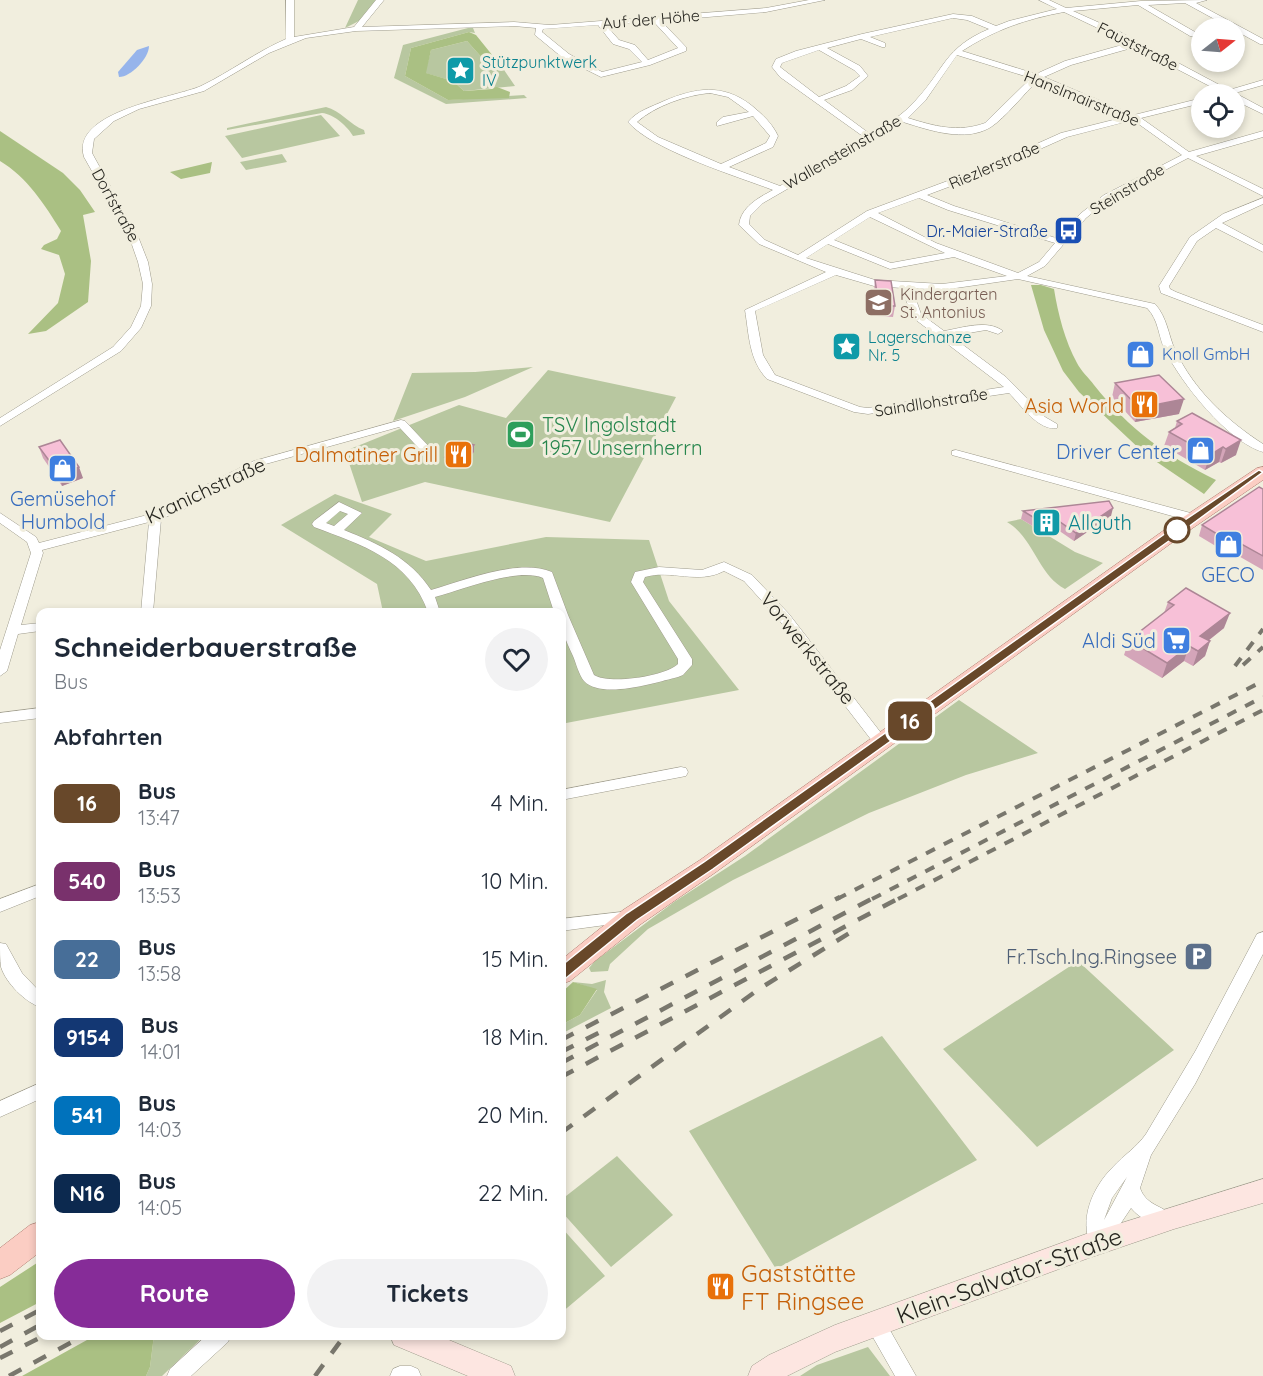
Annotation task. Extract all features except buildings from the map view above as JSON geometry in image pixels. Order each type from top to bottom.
[{"type":"main road","points":[[566,970],[632,917],[708,866],[1194,518],[1263,472]]},
{"type":"main road","points":[[19,1253],[36,1238]]},
{"type":"street","points":[[290,0],[288,8],[290,41]]},
{"type":"street","points":[[356,29],[380,0]]},
{"type":"street","name":"Auf der Höhe","points":[[536,26],[766,10],[821,0]]},
{"type":"street","name":"Fauststraße","points":[[1043,0],[1136,44],[1210,84]]},
{"type":"street","points":[[1082,0],[1093,7]]},
{"type":"street","name":"Wallensteinstraße","points":[[834,272],[762,242],[744,225],[745,215],[751,207],[780,189],[902,119],[922,100],[956,52],[996,29],[1067,11],[1093,7],[1203,0]]},
{"type":"street","points":[[1187,1],[1216,18]]},
{"type":"street","points":[[1141,4],[1191,33]]},
{"type":"street","points":[[524,14],[536,26],[538,33],[552,46],[601,75],[647,63],[683,49],[656,19]]},
{"type":"street","points":[[871,138],[817,100],[776,67],[779,61],[862,36],[953,16],[969,18],[996,29]]},
{"type":"street","points":[[600,23],[616,42],[632,47],[647,63]]},
{"type":"street","name":"Dorfstraße","points":[[0,423],[117,349],[133,333],[141,318],[146,289],[143,258],[132,231],[113,204],[86,148],[92,137],[110,119],[126,110],[201,88],[290,41],[356,29],[473,25],[536,26]]},
{"type":"street","points":[[1245,34],[1263,42]]},
{"type":"street","points":[[862,36],[882,45]]},
{"type":"street","points":[[902,119],[943,131],[962,132],[981,129],[988,125],[1037,77],[1068,63],[1136,44]]},
{"type":"street","points":[[817,100],[848,88],[864,76],[857,68],[820,47]]},
{"type":"street","name":"Hanslmairstraße","points":[[956,52],[1037,77],[1134,117],[1188,155],[1263,193]]},
{"type":"street","points":[[1245,88],[1263,82]]},
{"type":"street","points":[[723,166],[770,145],[774,136],[771,129],[755,113],[726,92],[710,90],[680,97],[647,111],[632,122],[635,128],[658,141],[780,189]]},
{"type":"street","name":"Fauststraße","points":[[1245,102],[1263,111]]},
{"type":"street","name":"Riezlerstraße","points":[[799,259],[870,213],[988,170],[1064,135],[1191,103]]},
{"type":"street","points":[[720,124],[726,119],[755,113]]},
{"type":"street","name":"Steinstraße","points":[[834,272],[874,283],[907,287],[967,285],[1019,276],[1042,264],[1095,205],[1188,155],[1263,134]]},
{"type":"street","points":[[920,195],[951,208],[1060,242]]},
{"type":"street","points":[[1263,201],[1226,216],[1194,239],[1164,286],[1165,291],[1263,328]]},
{"type":"street","points":[[870,213],[914,237],[954,254],[1019,276],[1151,306],[1157,311],[1174,357],[1201,397],[1236,432],[1263,449]]},
{"type":"street","points":[[1214,224],[1263,249]]},
{"type":"street","points":[[828,241],[890,266],[954,254]]},
{"type":"street","name":"Saindllohstraße","points":[[834,272],[750,310],[764,372],[771,378],[858,410],[868,411],[1011,389]]},
{"type":"street","points":[[907,287],[916,315],[1002,379],[1041,419],[1053,426]]},
{"type":"street","points":[[943,334],[987,327],[998,331]]},
{"type":"street","name":"Kranichstraße","points":[[36,548],[155,517],[187,503],[210,487],[258,463],[401,423],[431,455]]},
{"type":"street","points":[[956,453],[1194,518]]},
{"type":"street","points":[[0,517],[32,540],[36,548],[36,558],[0,671]]},
{"type":"street","points":[[147,608],[155,517]]},
{"type":"street","points":[[336,531],[392,556],[410,570],[428,595],[433,608]]},
{"type":"street","name":"Vorwerkstraße","points":[[566,623],[589,678],[598,685],[611,686],[678,672],[685,665],[685,659],[637,582],[639,574],[648,572],[714,574],[724,566],[748,578],[777,608],[831,674],[881,742]]},
{"type":"street","name":"Vorwerkstraße","points":[[428,595],[507,574],[536,571],[546,573],[550,578],[560,608]]},
{"type":"street","points":[[13,630],[36,627]]},
{"type":"street","points":[[0,718],[36,714]]},
{"type":"street","points":[[566,794],[681,772]]},
{"type":"street","points":[[0,906],[36,892]]},
{"type":"street","points":[[566,925],[632,917]]},
{"type":"street","points":[[1143,1152],[1117,1175],[1100,1202],[1093,1221],[1093,1231],[1098,1241],[1108,1230],[1140,1167],[1143,1152],[1204,1052],[1263,938]]},
{"type":"street","points":[[0,949],[9,971],[36,998]]},
{"type":"street","points":[[0,1109],[36,1093]]},
{"type":"street","points":[[1131,1187],[1135,1200],[1142,1208],[1164,1218]]},
{"type":"street","name":"Klein-Salvator-Straße","points":[[762,1376],[826,1343],[1098,1241],[1164,1218],[1263,1191]]},
{"type":"street","points":[[876,1325],[906,1376]]},
{"type":"street","points":[[177,1376],[216,1340]]},
{"type":"street","points":[[416,1340],[501,1376]]},
{"type":"street","points":[[400,1376],[411,1376]]},
{"type":"green space","points":[[358,0],[376,0],[361,20],[345,28]]},
{"type":"green space","points":[[473,28],[475,33],[469,32],[411,48],[405,76],[448,100],[524,95],[527,98],[446,104],[394,78],[403,45]]},
{"type":"green space","points":[[469,32],[476,35],[497,61],[484,60],[467,41],[431,50],[426,73],[453,81],[464,91],[497,87],[510,92],[509,98],[448,100],[405,76],[411,48]]},
{"type":"green space","points":[[467,41],[484,60],[498,61],[515,86],[464,91],[453,81],[425,73],[431,50]]},
{"type":"green space","points":[[326,107],[364,130],[365,134],[353,136],[340,122],[322,113],[227,130],[227,128]]},
{"type":"green space","points":[[321,115],[340,136],[242,158],[225,136]]},
{"type":"green space","points":[[0,131],[63,173],[80,190],[95,212],[83,215],[91,261],[88,302],[46,331],[28,334],[58,303],[65,274],[59,255],[41,249],[44,245],[57,239],[61,231],[27,183],[0,161]]},
{"type":"green space","points":[[282,154],[287,162],[246,170],[240,162]]},
{"type":"green space","points":[[212,162],[210,173],[181,179],[170,172]]},
{"type":"green space","points":[[1031,285],[1054,289],[1062,327],[1077,363],[1107,401],[1135,428],[1164,451],[1216,480],[1204,494],[1145,454],[1079,392],[1063,371],[1044,330]]},
{"type":"green space","points":[[533,367],[465,397],[393,421],[412,373],[475,372]]},
{"type":"green space","name":"TSV Ingolstadt 1957 Unsernherrn","points":[[548,370],[676,397],[610,522],[425,482],[362,502],[345,451],[459,405],[506,418]]},
{"type":"green space","points":[[335,494],[392,514],[369,537],[426,561],[546,537],[649,540],[669,601],[739,690],[566,723],[566,608],[382,608],[377,584],[281,525]]},
{"type":"green space","points":[[1021,519],[1075,552],[1103,563],[1065,589],[1048,575],[1024,537],[1007,522]]},
{"type":"green space","points":[[959,700],[1038,753],[966,775],[869,813],[733,880],[648,929],[610,964],[608,971],[591,972],[589,968],[595,961],[674,902],[745,856]]},
{"type":"green space","points":[[1078,961],[1174,1050],[1037,1147],[943,1049]]},
{"type":"green space","points":[[606,980],[604,992],[611,1008],[566,1031],[566,1022],[580,1015],[597,990],[573,982],[592,984]]},
{"type":"green space","points":[[573,982],[597,989],[580,1015],[566,1022],[566,988]]},
{"type":"green space","points":[[882,1036],[977,1160],[776,1269],[689,1131]]},
{"type":"green space","points":[[617,1156],[673,1215],[611,1267],[566,1217],[566,1196]]},
{"type":"green space","points":[[566,1233],[605,1276],[566,1309]]},
{"type":"green space","points":[[36,1264],[36,1304],[0,1323],[0,1287]]},
{"type":"green space","points":[[87,1340],[153,1340],[150,1367],[146,1376],[22,1376]]},
{"type":"green space","points":[[153,1340],[200,1340],[162,1376],[146,1376],[150,1367]]},
{"type":"green space","points":[[868,1347],[890,1376],[800,1376],[817,1365]]},
{"type":"water","points":[[149,46],[146,56],[138,66],[129,74],[119,77],[118,72],[137,50]]},
{"type":"railway","points":[[1235,666],[1263,629]]},
{"type":"railway","points":[[1243,665],[1263,647]]},
{"type":"railway","points":[[837,899],[1263,681]]},
{"type":"railway","points":[[872,899],[1263,697]]},
{"type":"railway","points":[[898,899],[1263,710]]},
{"type":"railway","points":[[566,1037],[840,897]]},
{"type":"railway","points":[[566,1060],[875,897]]},
{"type":"railway","points":[[566,1074],[901,897]]},
{"type":"railway","points":[[566,1129],[759,989],[856,929]]},
{"type":"railway","points":[[566,1049],[610,1027]]},
{"type":"railway","points":[[0,1331],[36,1312]]},
{"type":"railway","points":[[0,1347],[36,1327]]},
{"type":"railway","points":[[0,1358],[36,1340]]},
{"type":"railway","points":[[9,1376],[76,1340]]},
{"type":"railway","points":[[315,1376],[341,1340]]},
{"type":"bus line","name":"16","points":[[566,970],[632,917],[708,866],[1177,530],[1263,472]]},
{"type":"place","name":"Stützpunktwerk IV","points":[[461,71]]},
{"type":"place","name":"Dr.-Maier-Straße","points":[[1069,231]]},
{"type":"place","name":"Kindergarten St. Antonius","points":[[879,303]]},
{"type":"place","name":"Lagerschanze Nr. 5","points":[[847,346]]},
{"type":"place","name":"Knoll GmbH","points":[[1141,354]]},
{"type":"place","name":"Asia World","points":[[1145,405]]},
{"type":"place","name":"TSV Ingolstadt 1957 Unsernherrn","points":[[521,435]]},
{"type":"place","name":"Driver Center","points":[[1200,451]]},
{"type":"place","name":"Dalmatiner Grill","points":[[459,454]]},
{"type":"place","name":"Gemüsehof Humbold","points":[[63,468]]},
{"type":"place","name":"Allguth","points":[[1047,522]]},
{"type":"place","name":"GECO","points":[[1228,544]]},
{"type":"place","name":"Aldi Süd","points":[[1177,640]]},
{"type":"place","name":"Fr.Tsch.Ing.Ringsee","points":[[1198,956]]},
{"type":"place","name":"Gaststätte FT Ringsee","points":[[720,1287]]}]
